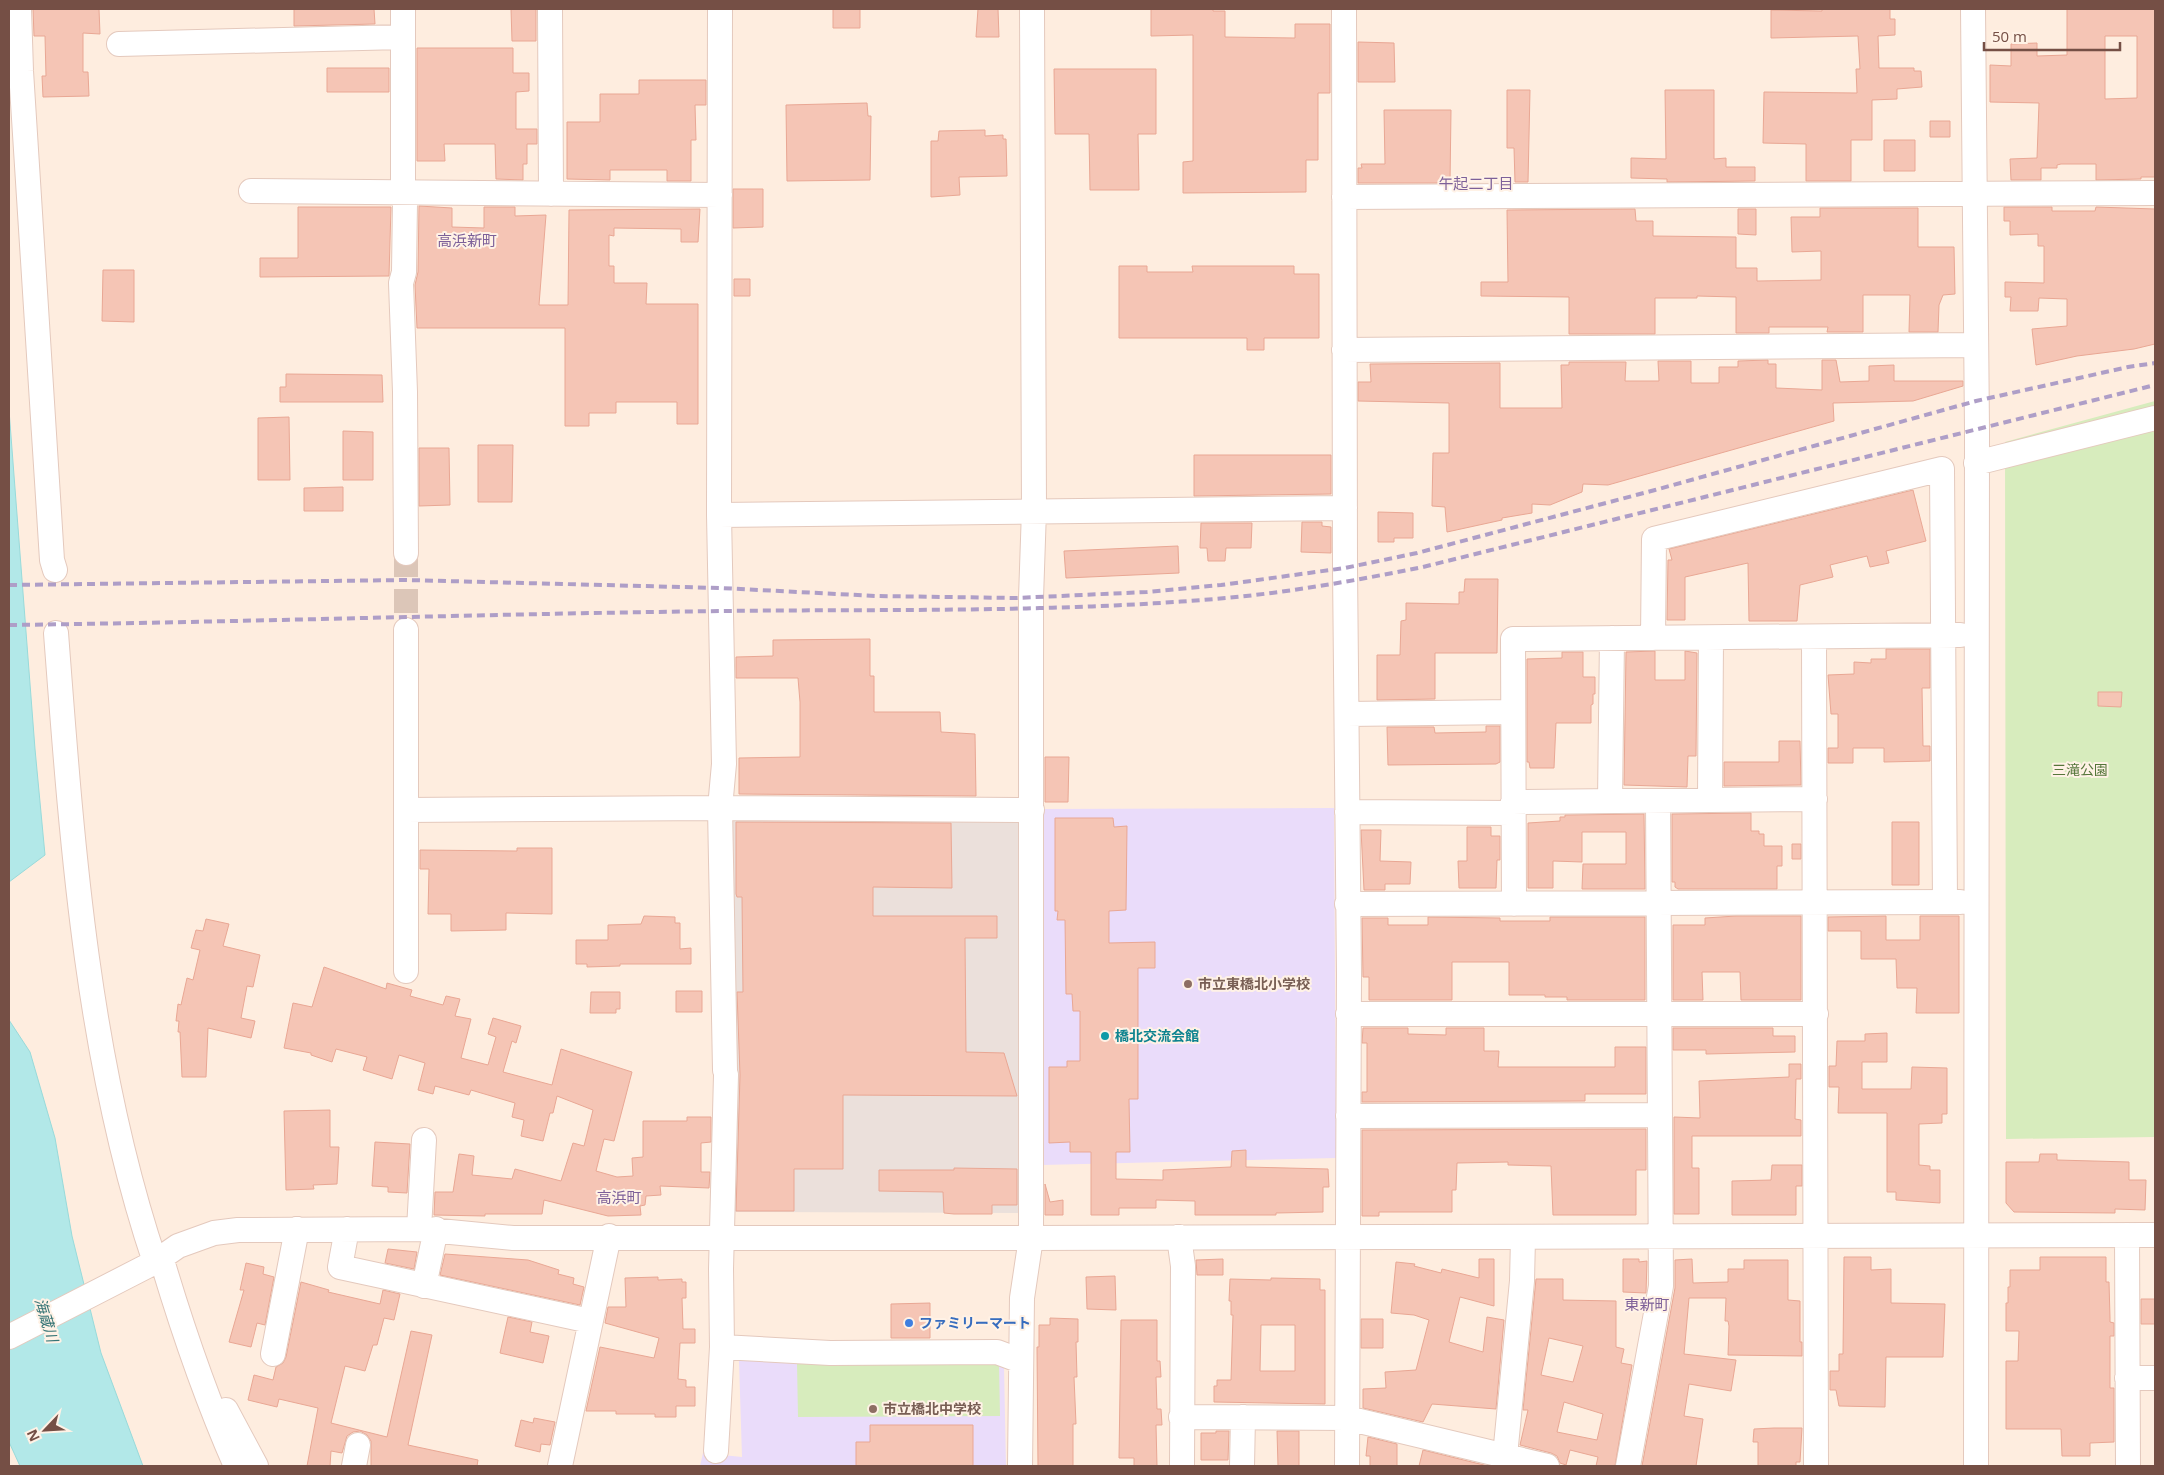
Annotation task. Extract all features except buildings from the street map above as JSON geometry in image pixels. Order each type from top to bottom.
[{"type":"street","points":[[19,9],[52,560],[55,570]]},
{"type":"street","points":[[403,9],[403,193],[405,202],[404,272],[401,283],[405,392],[406,553]]},
{"type":"street","points":[[550,9],[551,194]]},
{"type":"street","points":[[716,1451],[722,1347],[722,1238],[726,1072],[720,808],[724,764],[719,515],[720,9]]},
{"type":"street","points":[[1020,1466],[1022,1298],[1031,1238],[1031,598],[1034,510],[1032,9]]},
{"type":"street","points":[[1344,9],[1348,1014],[1347,1466]]},
{"type":"street","points":[[1973,9],[1977,635],[1976,1466]]},
{"type":"street","points":[[119,44],[402,37]]},
{"type":"street","points":[[251,192],[720,195]]},
{"type":"street","points":[[1344,197],[2155,193]]},
{"type":"street","points":[[1344,350],[1975,345]]},
{"type":"street","points":[[1976,463],[2155,418]]},
{"type":"street","points":[[1653,638],[1654,539],[1942,469],[1945,902]]},
{"type":"street","points":[[719,515],[1345,508]]},
{"type":"street","points":[[406,630],[406,971]]},
{"type":"street","points":[[56,633],[68,793],[92,992],[120,1135],[139,1216],[155,1261],[180,1320],[211,1411],[236,1466]]},
{"type":"street","points":[[1514,904],[1513,639],[1977,635]]},
{"type":"street","points":[[1814,637],[1816,1466]]},
{"type":"street","points":[[1610,801],[1612,638]]},
{"type":"street","points":[[1710,799],[1711,638]]},
{"type":"street","points":[[1347,714],[1513,712]]},
{"type":"street","points":[[1347,812],[1513,808],[1610,801],[1815,799]]},
{"type":"street","points":[[1628,1466],[1661,1286],[1661,1014],[1658,801]]},
{"type":"street","points":[[406,810],[720,808],[1032,810]]},
{"type":"street","points":[[1347,904],[1976,901]]},
{"type":"street","points":[[1348,1014],[1816,1014]]},
{"type":"street","points":[[1348,1116],[1660,1115]]},
{"type":"street","points":[[424,1140],[428,1229],[424,1286]]},
{"type":"street","points":[[348,1229],[340,1267],[590,1321]]},
{"type":"street","points":[[9,1337],[155,1261],[178,1246],[214,1233],[238,1230],[428,1229],[513,1238],[609,1236],[722,1238],[1523,1238],[2155,1235]]},
{"type":"street","points":[[273,1354],[297,1230]]},
{"type":"street","points":[[2127,1235],[2128,1466]]},
{"type":"street","points":[[560,1466],[609,1236]]},
{"type":"street","points":[[1179,1238],[1183,1266],[1182,1466]]},
{"type":"street","points":[[1504,1461],[1522,1281],[1523,1238]]},
{"type":"street","points":[[722,1347],[830,1353],[996,1352],[1021,1361]]},
{"type":"street","points":[[199,1372],[226,1410],[256,1466]]},
{"type":"street","points":[[2127,1378],[2155,1378]]},
{"type":"street","points":[[1242,1466],[1243,1417]]},
{"type":"street","points":[[1181,1418],[1347,1418],[1504,1461],[1546,1466]]},
{"type":"shaded area","name":"市立東橋北小学校","points":[[1334,808],[1336,1158],[1042,1165],[1041,809]]},
{"type":"shaded area","points":[[732,819],[1022,820],[1022,1213],[732,1212]]},
{"type":"shaded area","name":"市立橋北中学校","points":[[996,1359],[1004,1366],[1006,1466],[700,1466],[703,1453],[742,1457],[739,1361]]},
{"type":"green space","name":"三滝公園","points":[[2155,401],[2155,1137],[2006,1139],[2005,442]]},
{"type":"green space","points":[[999,1363],[1000,1416],[798,1417],[797,1364]]},
{"type":"water","points":[[9,410],[45,855],[9,882]]},
{"type":"water","name":"海蔵川","points":[[9,1020],[30,1052],[55,1138],[72,1236],[101,1353],[143,1466],[20,1466],[9,1442]]},
{"type":"tunnel","points":[[406,553],[406,630]]},
{"type":"railway","points":[[9,585],[406,580],[720,588],[877,596],[1016,598],[1147,592],[1221,585],[1345,568],[1417,553],[1655,490],[1976,401],[2128,367],[2155,363]]},
{"type":"railway","points":[[9,625],[632,612],[1037,608],[1163,603],[1226,598],[1325,585],[1423,567],[2155,385]]},
{"type":"place","name":"市立東橋北小学校","points":[[1188,984]]},
{"type":"place","name":"橋北交流会館","points":[[1105,1036]]},
{"type":"place","name":"ファミリーマート","points":[[909,1323]]},
{"type":"place","name":"市立橋北中学校","points":[[873,1409]]},
{"type":"district","name":"午起二丁目","points":[[1476,184]]},
{"type":"district","name":"高浜新町","points":[[467,241]]},
{"type":"district","name":"高浜町","points":[[619,1198]]},
{"type":"district","name":"東新町","points":[[1647,1305]]}]
